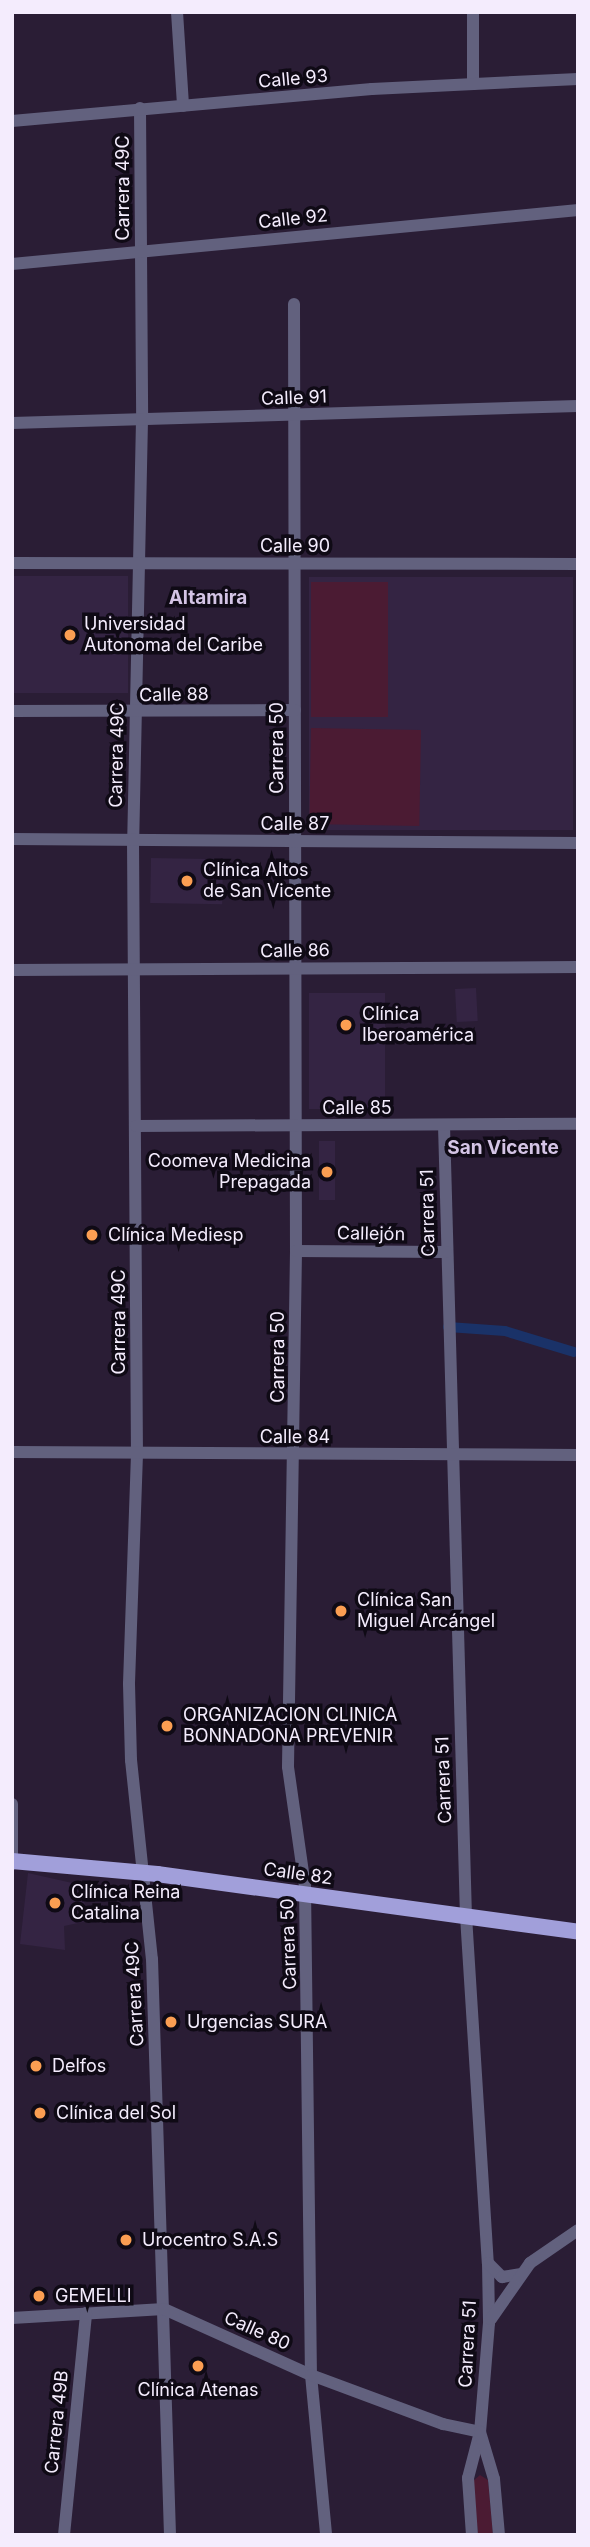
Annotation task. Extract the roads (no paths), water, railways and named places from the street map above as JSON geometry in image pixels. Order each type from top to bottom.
[{"type":"main road","name":"Calle 82","points":[[12,1862],[144,1873],[578,1932]]},
{"type":"street","points":[[177,12],[183,106]]},
{"type":"street","points":[[472,12],[473,84]]},
{"type":"street","name":"Calle 93","points":[[12,121],[140,108],[578,79]]},
{"type":"street","name":"Carrera 49C","points":[[140,108],[142,420],[133,840],[137,1454],[130,1710],[152,1959],[170,2535]]},
{"type":"street","name":"Calle 92","points":[[12,264],[578,210]]},
{"type":"street","name":"Carrera 50","points":[[295,304],[293,968],[296,1251],[295,1454],[288,1767],[305,1894],[311,2375],[326,2535]]},
{"type":"street","name":"Calle 91","points":[[12,423],[578,406]]},
{"type":"street","name":"Calle 90","points":[[12,563],[578,564]]},
{"type":"street","name":"Calle 88","points":[[12,711],[135,713],[295,710]]},
{"type":"street","name":"Calle 87","points":[[12,839],[578,843]]},
{"type":"street","name":"Calle 86","points":[[12,970],[578,967]]},
{"type":"street","name":"Calle 85","points":[[136,1126],[578,1124]]},
{"type":"street","name":"Carrera 51","points":[[444,1125],[467,1916],[488,2263],[489,2323],[480,2432],[468,2478],[472,2535]]},
{"type":"street","name":"Callejón","points":[[296,1251],[446,1252]]},
{"type":"street","name":"Calle 84","points":[[12,1452],[578,1455]]},
{"type":"street","points":[[12,1804],[12,1862]]},
{"type":"street","points":[[489,2323],[520,2274],[553,2245],[578,2230]]},
{"type":"street","points":[[488,2263],[502,2277],[520,2274]]},
{"type":"street","name":"Calle 80","points":[[12,2318],[164,2309],[311,2375],[443,2424],[480,2432]]},
{"type":"street","name":"Carrera 49B","points":[[64,2535],[86,2313]]},
{"type":"street","name":"Carrera 51","points":[[480,2432],[494,2479],[499,2535]]},
{"type":"street","points":[[468,2478],[482,2468],[494,2479]]},
{"type":"waterway","points":[[448,1327],[505,1331],[574,1352]]},
{"type":"place","name":"Universidad Autonoma del Caribe","points":[[70,635]]},
{"type":"place","name":"Clínica Altos de San Vicente","points":[[187,881]]},
{"type":"place","name":"Clínica Iberoamérica","points":[[346,1025]]},
{"type":"place","name":"Coomeva Medicina Prepagada","points":[[327,1172]]},
{"type":"place","name":"Clínica Mediesp","points":[[92,1235]]},
{"type":"place","name":"Clínica San Miguel Arcángel","points":[[341,1611]]},
{"type":"place","name":"ORGANIZACION CLINICA BONNADONA PREVENIR","points":[[167,1726]]},
{"type":"place","name":"Clínica Reina Catalina","points":[[55,1903]]},
{"type":"place","name":"Urgencias SURA","points":[[171,2022]]},
{"type":"place","name":"Delfos","points":[[36,2066]]},
{"type":"place","name":"Clínica del Sol","points":[[40,2113]]},
{"type":"place","name":"Urocentro S.A.S","points":[[126,2240]]},
{"type":"place","name":"GEMELLI","points":[[39,2296]]},
{"type":"place","name":"Clínica Atenas","points":[[198,2366]]},
{"type":"district","name":"Altamira","points":[[208,598]]},
{"type":"district","name":"San Vicente","points":[[503,1148]]}]
